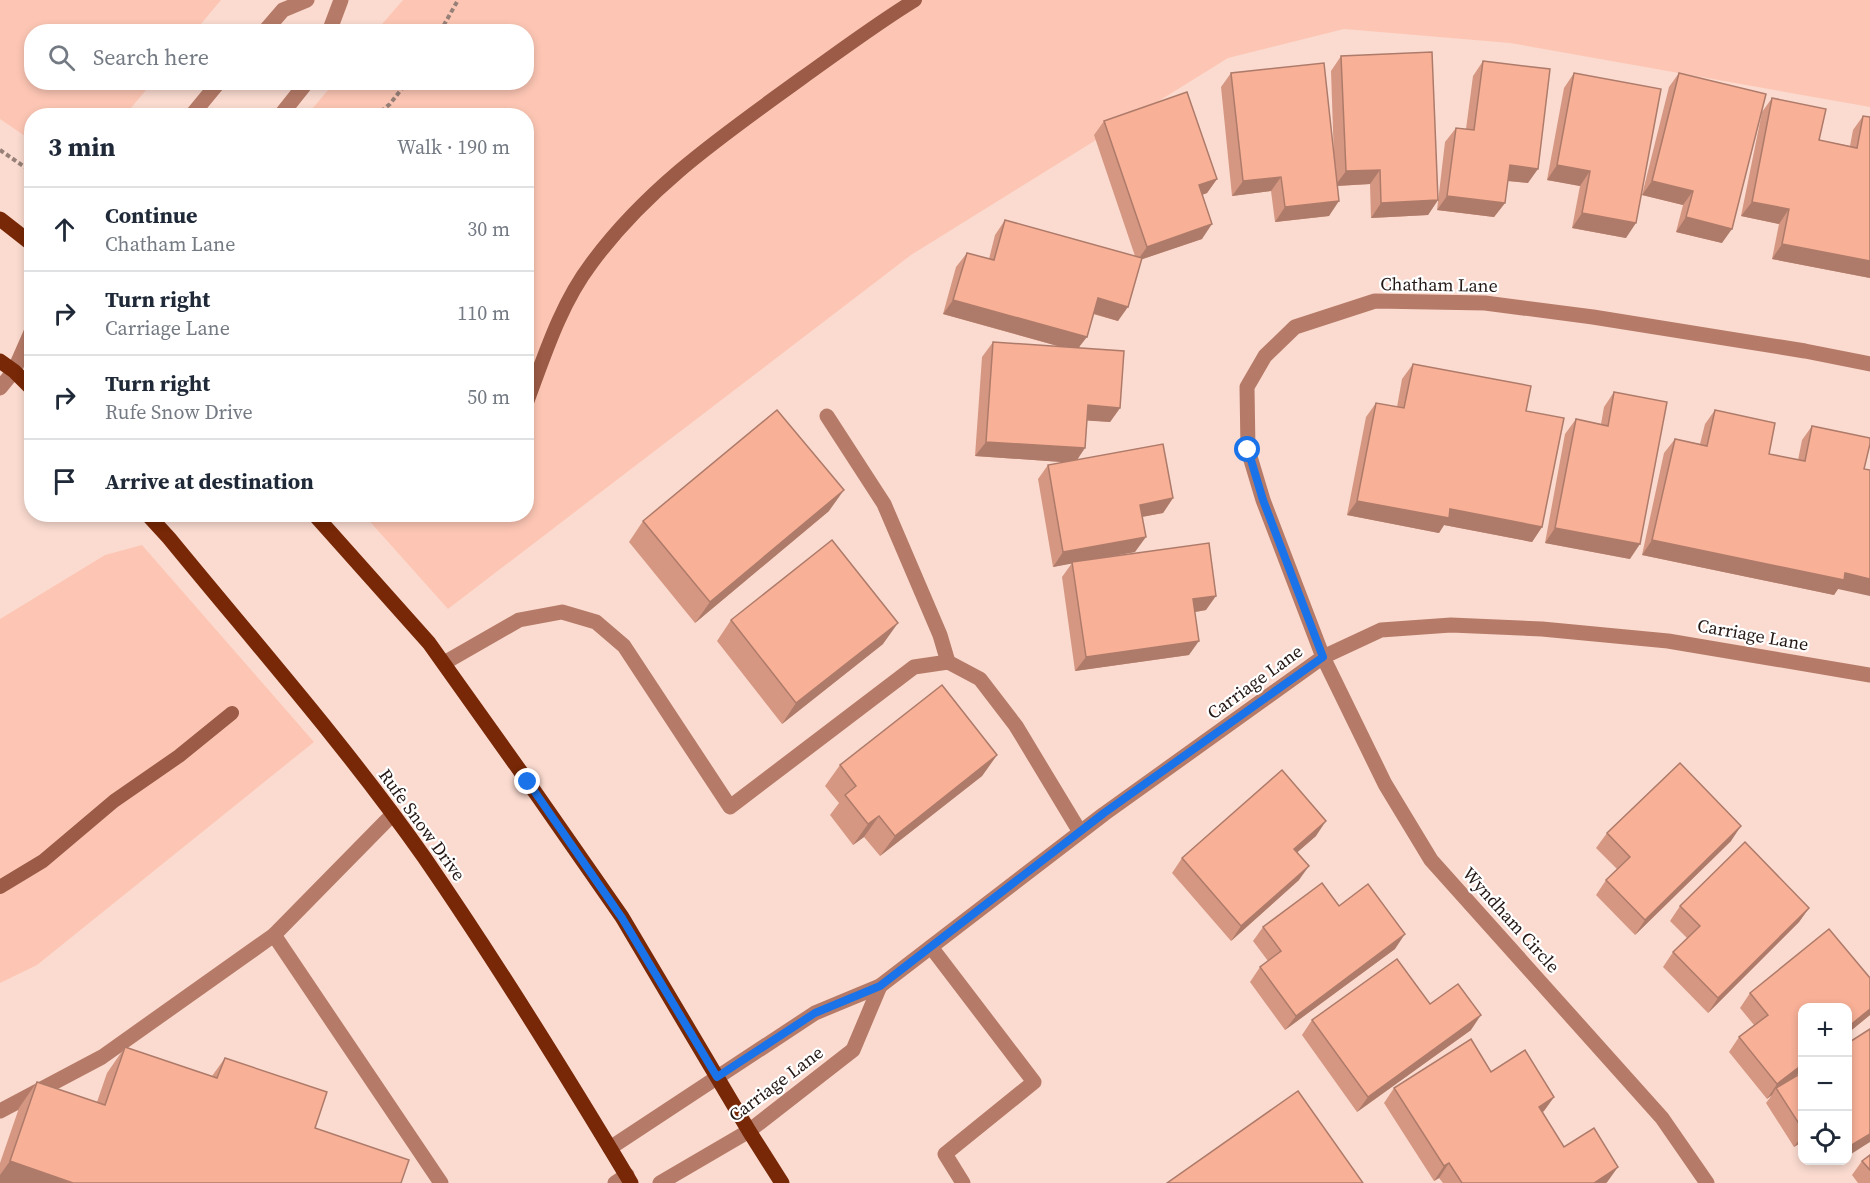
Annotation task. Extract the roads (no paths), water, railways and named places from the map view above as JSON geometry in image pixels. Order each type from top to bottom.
[{"type":"main road","points":[[0,219],[24,238]]},
{"type":"main road","points":[[0,360],[24,381]]},
{"type":"main road","name":"Rufe Snow Drive","points":[[154,522],[321,722],[423,856],[502,975],[610,1148],[624,1180]]},
{"type":"main road","points":[[321,522],[429,643],[622,918],[782,1183]]},
{"type":"street","points":[[271,24],[283,10],[307,0]]},
{"type":"street","points":[[332,24],[341,0]]},
{"type":"street","points":[[197,108],[212,90]]},
{"type":"street","points":[[286,108],[301,90]]},
{"type":"street","name":"Chatham Lane","points":[[1323,657],[1263,500],[1248,450],[1248,387],[1265,356],[1295,327],[1375,301],[1485,303],[1805,351],[1870,364]]},
{"type":"street","points":[[0,388],[14,371],[24,348]]},
{"type":"street","points":[[14,371],[24,366]]},
{"type":"street","points":[[827,416],[884,504],[940,635],[948,662]]},
{"type":"street","points":[[444,663],[519,620],[562,612],[596,622],[624,646],[730,807],[914,667],[948,662],[980,679],[987,688],[1016,726],[1080,832]]},
{"type":"street","name":"Carriage Lane","points":[[610,1148],[815,1013],[880,986],[1080,832],[1323,657],[1381,630],[1450,625],[1542,629],[1668,640],[1870,675]]},
{"type":"street","name":"Wyndham Circle","points":[[1323,657],[1385,784],[1431,861],[1662,1119],[1707,1183]]},
{"type":"street","points":[[0,1111],[102,1057],[274,935],[392,815]]},
{"type":"street","points":[[274,935],[441,1183]]},
{"type":"street","points":[[931,947],[1034,1082],[945,1154],[963,1183]]},
{"type":"street","name":"Carriage Lane","points":[[660,1183],[749,1131],[854,1050],[880,986]]},
{"type":"waterway","points":[[534,384],[554,332],[580,280],[613,236],[637,210],[716,141],[858,38],[915,0]]},
{"type":"waterway","points":[[0,887],[43,861],[114,801],[179,756],[232,713]]}]
